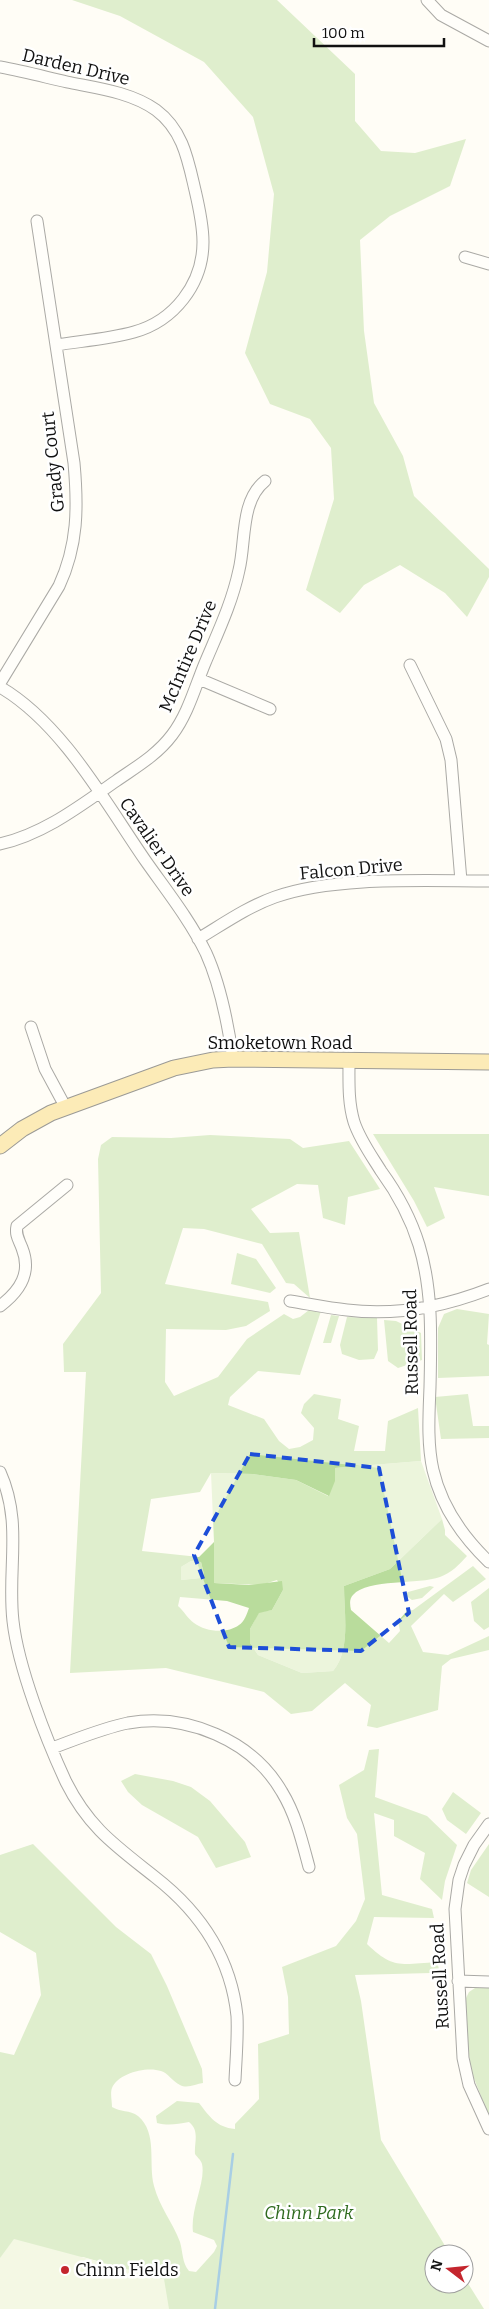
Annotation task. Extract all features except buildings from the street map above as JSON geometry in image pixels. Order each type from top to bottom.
[{"type":"main road","name":"Smoketown Road","points":[[0,1146],[30,1124],[66,1108],[174,1068],[203,1061],[234,1059],[349,1062],[489,1062]]},
{"type":"street","points":[[427,0],[441,15],[489,41]]},
{"type":"street","name":"Darden Drive","points":[[0,67],[103,89],[126,96],[155,110],[173,127],[180,138],[197,201],[202,230],[202,258],[196,279],[181,302],[159,321],[133,332],[56,345]]},
{"type":"street","name":"Grady Court","points":[[0,683],[59,586],[69,561],[75,535],[77,490],[74,463],[37,221]]},
{"type":"street","points":[[466,257],[489,264]]},
{"type":"street","name":"McIntire Drive","points":[[0,844],[46,827],[148,759],[170,737],[185,713],[236,585],[249,507],[259,486],[265,481]]},
{"type":"street","points":[[410,665],[440,722],[451,760],[461,881]]},
{"type":"street","points":[[199,679],[270,709]]},
{"type":"street","name":"Cavalier Drive","points":[[0,687],[29,706],[57,734],[198,939],[206,953],[221,999],[234,1059]]},
{"type":"street","name":"Falcon Drive","points":[[198,939],[242,912],[288,893],[358,883],[489,881]]},
{"type":"street","points":[[31,1027],[45,1069],[66,1108]]},
{"type":"street","name":"Russell Road","points":[[349,1062],[349,1098],[354,1121],[368,1152],[395,1192],[412,1226],[424,1263],[430,1307],[429,1432],[433,1470],[448,1508],[458,1525],[489,1562]]},
{"type":"street","points":[[0,1306],[16,1292],[24,1279],[25,1257],[17,1237],[17,1226],[67,1185]]},
{"type":"street","points":[[290,1301],[368,1312],[430,1307],[461,1300],[489,1289]]},
{"type":"street","points":[[0,1472],[7,1491],[14,1526],[13,1624],[30,1689],[52,1748],[66,1781],[91,1821],[115,1847],[154,1876],[184,1903],[210,1935],[219,1950],[228,1974],[235,2003],[237,2035],[235,2080]]},
{"type":"street","points":[[52,1748],[113,1727],[145,1721],[180,1722],[209,1731],[246,1752],[273,1778],[292,1811],[309,1867]]},
{"type":"street","name":"Russell Road","points":[[489,1824],[474,1845],[459,1880],[455,1909],[460,2031],[469,2085],[489,2129]]},
{"type":"street","points":[[458,1981],[489,1982]]},
{"type":"highlighted area","points":[[250,1454],[379,1468],[409,1613],[361,1651],[229,1647],[194,1555]]},
{"type":"green space","points":[[72,0],[277,0],[355,74],[355,121],[381,151],[415,153],[466,139],[450,186],[390,216],[360,240],[364,331],[374,403],[403,456],[414,496],[489,569],[489,577],[467,617],[445,593],[400,565],[364,585],[340,613],[306,590],[334,499],[331,448],[310,419],[270,404],[245,353],[267,272],[274,194],[253,117],[204,62],[120,16]]},
{"type":"green space","points":[[373,1134],[489,1134],[489,1196],[434,1187],[445,1218],[427,1227],[414,1201]]},
{"type":"green space","points":[[210,1135],[290,1139],[303,1148],[349,1141],[380,1189],[348,1197],[345,1225],[323,1218],[318,1185],[297,1184],[251,1209],[270,1233],[299,1232],[310,1298],[294,1284],[286,1283],[262,1244],[204,1229],[183,1228],[165,1284],[268,1302],[270,1311],[246,1326],[226,1330],[166,1329],[165,1382],[174,1396],[218,1377],[247,1339],[284,1314],[293,1319],[300,1317],[309,1310],[321,1311],[300,1375],[258,1371],[230,1397],[228,1405],[264,1419],[279,1441],[289,1449],[300,1447],[313,1440],[314,1428],[301,1413],[304,1404],[314,1394],[341,1399],[338,1419],[359,1426],[354,1451],[385,1451],[388,1421],[418,1408],[421,1461],[335,1468],[335,1481],[329,1496],[296,1480],[253,1474],[211,1473],[200,1492],[151,1499],[142,1551],[199,1557],[214,1542],[214,1583],[249,1585],[282,1581],[283,1590],[272,1610],[259,1613],[250,1629],[250,1643],[258,1655],[302,1673],[333,1671],[339,1662],[344,1642],[344,1586],[390,1569],[442,1519],[445,1535],[467,1556],[458,1566],[440,1577],[370,1586],[353,1595],[350,1602],[351,1610],[389,1643],[400,1631],[398,1621],[407,1611],[413,1610],[473,1566],[486,1579],[453,1602],[444,1594],[411,1626],[423,1652],[448,1655],[489,1636],[489,1650],[451,1659],[442,1666],[438,1710],[377,1728],[367,1726],[371,1705],[345,1683],[312,1711],[291,1714],[264,1692],[166,1668],[70,1673],[86,1372],[64,1372],[63,1344],[101,1293],[98,1159],[101,1145],[112,1137],[171,1138]],"holes":[[[191,1561],[201,1562],[204,1574],[201,1578],[181,1580],[181,1567]],[[180,1597],[227,1601],[249,1608],[242,1622],[234,1628],[223,1631],[210,1630],[194,1623],[178,1606]]]},
{"type":"green space","points":[[237,1253],[256,1259],[276,1288],[270,1293],[231,1284]]},
{"type":"green space","points":[[457,1309],[489,1314],[487,1344],[489,1345],[489,1376],[438,1378],[438,1328],[444,1314]]},
{"type":"green space","points":[[331,1315],[339,1316],[331,1343],[323,1343]]},
{"type":"green space","points":[[347,1317],[377,1318],[378,1350],[374,1359],[359,1360],[342,1354],[340,1345]]},
{"type":"green space","points":[[384,1320],[396,1321],[421,1333],[422,1360],[398,1368],[388,1361]]},
{"type":"green space","points":[[468,1394],[473,1426],[489,1426],[489,1438],[441,1439],[435,1397]]},
{"type":"green space","points":[[421,1461],[442,1519],[390,1569],[344,1586],[344,1642],[339,1662],[333,1671],[302,1673],[258,1655],[250,1643],[250,1629],[259,1612],[272,1610],[283,1590],[277,1580],[261,1585],[214,1583],[211,1473],[253,1474],[296,1480],[328,1496],[335,1468]]},
{"type":"green space","points":[[191,1561],[201,1562],[204,1574],[201,1578],[181,1580],[181,1567]]},
{"type":"green space","points":[[430,1586],[434,1587],[422,1598],[412,1600],[405,1595],[408,1592]]},
{"type":"green space","points":[[489,1588],[489,1627],[484,1630],[474,1621],[471,1602]]},
{"type":"green space","name":"Chinn Park","points":[[379,1749],[375,1797],[427,1816],[457,1845],[445,1881],[442,1900],[420,1879],[425,1853],[394,1836],[394,1820],[374,1813],[382,1895],[432,1909],[434,1918],[374,1917],[367,1944],[392,1962],[407,1964],[437,1962],[439,1969],[431,1973],[355,1975],[361,2001],[381,2140],[444,2244],[424,2244],[424,2294],[474,2293],[484,2309],[144,2309],[97,2261],[83,2257],[0,2265],[0,2052],[14,2055],[41,1995],[36,1953],[0,1932],[0,1855],[33,1844],[116,1927],[151,1954],[167,1986],[202,2069],[203,2083],[183,2086],[177,2084],[161,2071],[141,2070],[120,2078],[115,2083],[111,2095],[112,2107],[135,2114],[144,2123],[150,2140],[152,2177],[156,2193],[180,2242],[187,2268],[189,2271],[196,2272],[217,2246],[214,2240],[193,2232],[194,2214],[203,2171],[201,2163],[195,2154],[194,2129],[189,2122],[157,2123],[156,2116],[177,2101],[199,2103],[218,2124],[235,2129],[235,2124],[259,2099],[258,2044],[289,2034],[288,1997],[282,1967],[336,1946],[356,1921],[365,1899],[357,1834],[347,1818],[339,1785],[364,1770],[369,1750]]},
{"type":"green space","points":[[135,1774],[173,1781],[191,1787],[210,1801],[245,1842],[251,1857],[216,1868],[198,1837],[142,1805],[128,1792],[121,1781]]},
{"type":"green space","points":[[453,1792],[481,1813],[466,1834],[447,1820],[442,1809]]},
{"type":"green space","points":[[489,1844],[489,1897],[467,1883],[471,1870]]},
{"type":"green space","points":[[475,1988],[489,1988],[489,2116],[471,2071],[464,2014],[465,2000],[469,1992]]},
{"type":"green space","name":"Chinn Fields","points":[[14,2239],[164,2279],[169,2309],[0,2309],[0,2258]]},
{"type":"waterway","points":[[215,2309],[233,2154]]},
{"type":"place","name":"Chinn Fields","points":[[65,2270]]}]
